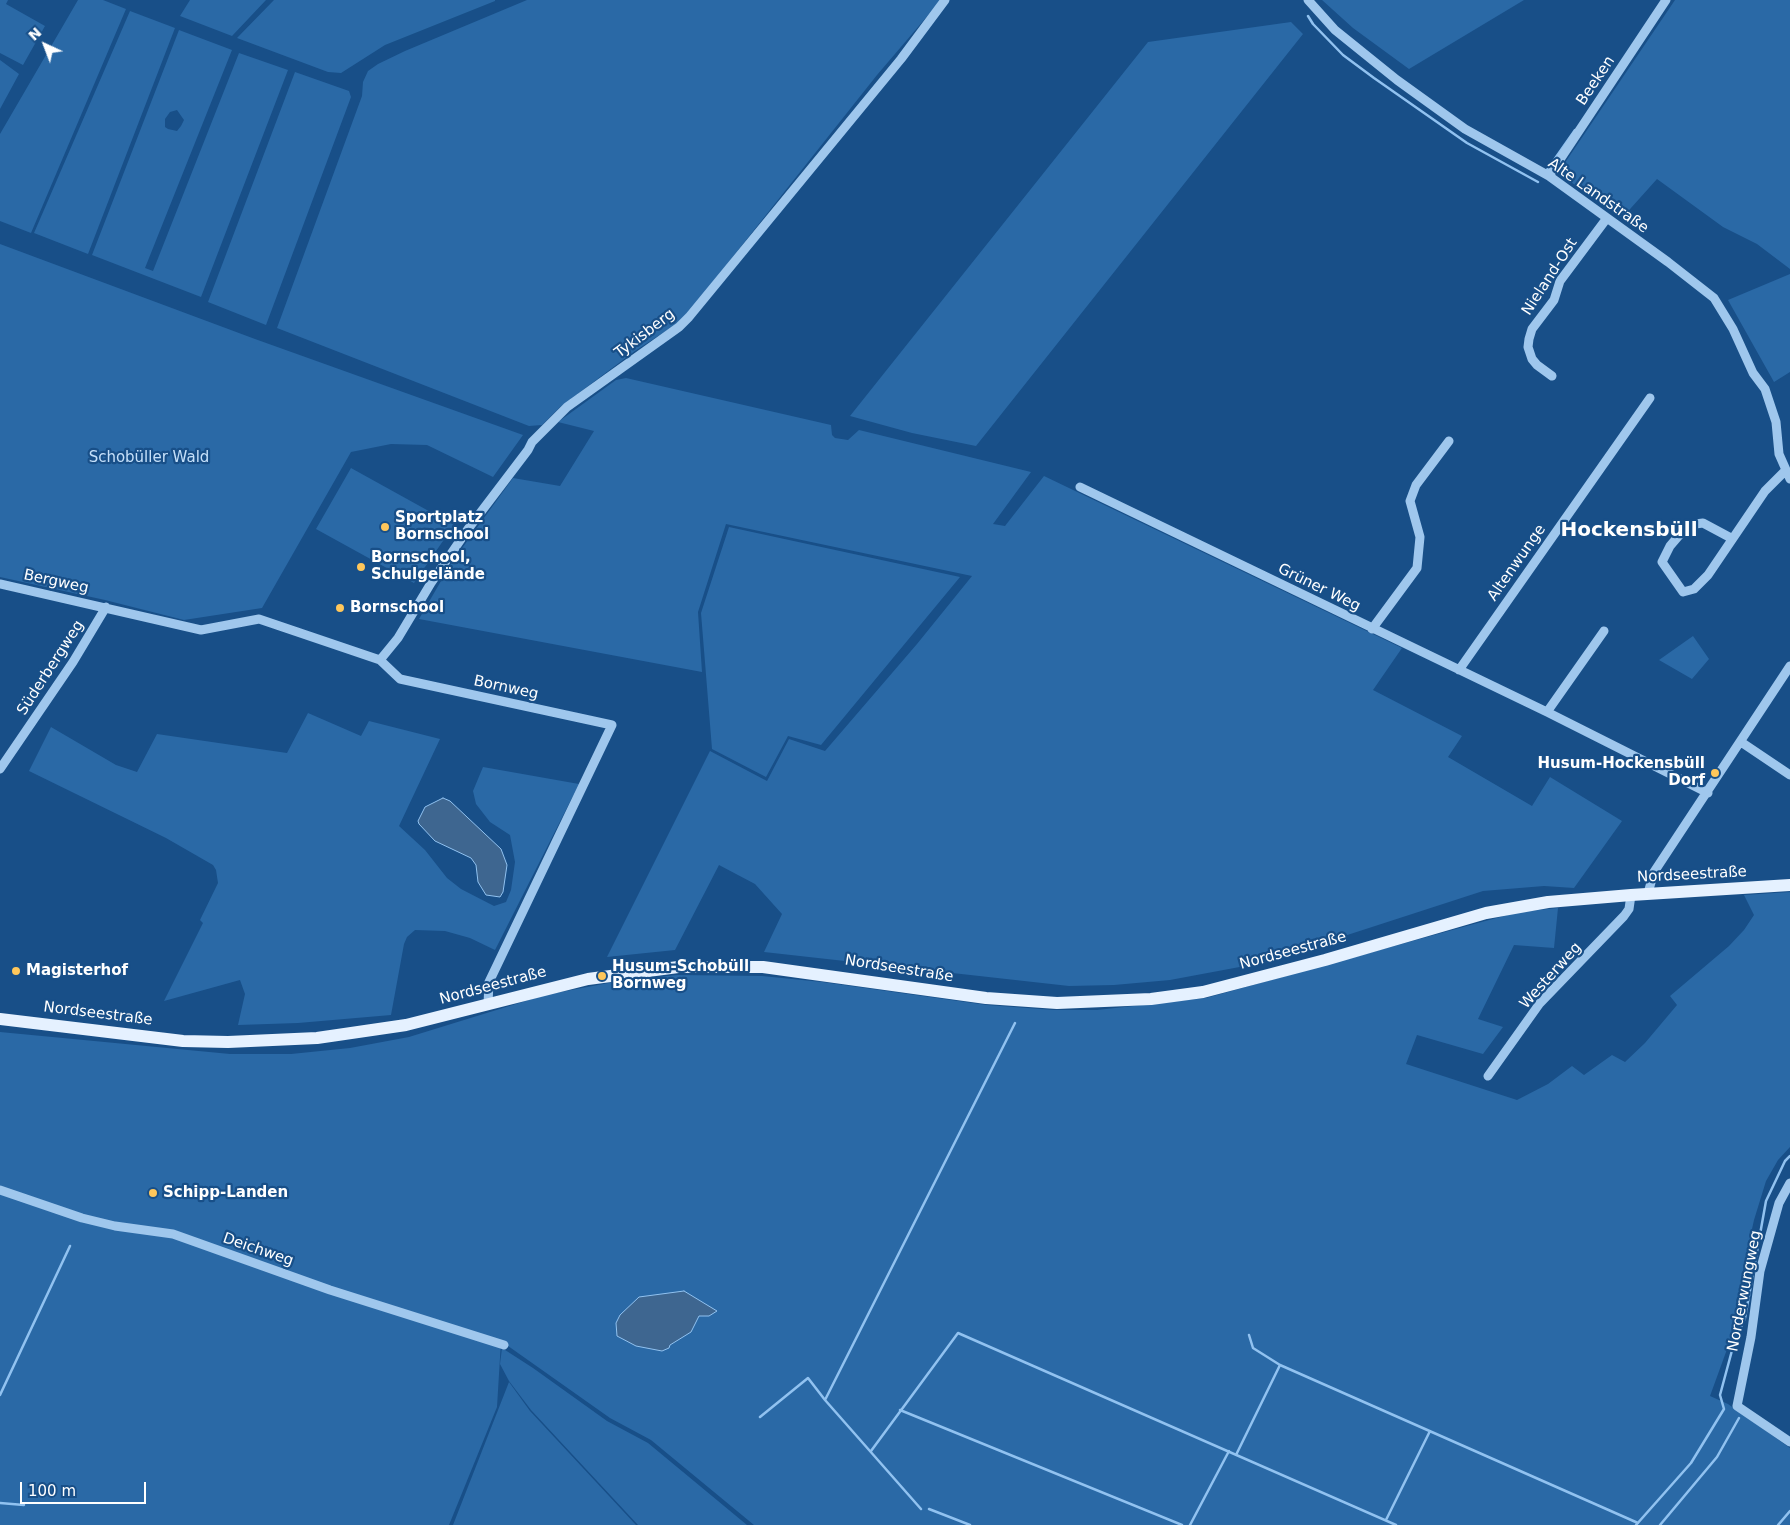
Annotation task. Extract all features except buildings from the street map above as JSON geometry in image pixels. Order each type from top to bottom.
[{"type":"main road","name":"Nordseestraße","points":[[0,1019],[183,1041],[258,1042],[317,1038],[376,1030],[602,976],[675,967],[763,966],[986,998],[1057,1003],[1150,999],[1203,992],[1325,960],[1486,913],[1548,902],[1648,893],[1790,885]]},
{"type":"street","name":"Tykisberg","points":[[380,660],[398,638],[458,543],[528,450],[532,442],[567,407],[679,327],[689,317],[901,59],[945,0]]},
{"type":"street","name":"Alte Landstraße","points":[[1308,0],[1335,30],[1418,95],[1465,129],[1549,176],[1714,298],[1733,329],[1752,373],[1765,389],[1776,422],[1779,454],[1790,479]]},
{"type":"street","name":"Beeken","points":[[1549,176],[1666,0]]},
{"type":"street","name":"Nieland-Ost","points":[[1552,376],[1537,366],[1532,359],[1528,348],[1532,328],[1554,300],[1560,281],[1607,218]]},
{"type":"street","name":"Altenwunge","points":[[1459,670],[1650,398]]},
{"type":"street","points":[[1372,629],[1417,568],[1420,537],[1410,501],[1416,486],[1449,441]]},
{"type":"street","points":[[1731,538],[1703,523],[1688,525],[1670,546],[1662,562],[1683,592],[1694,589],[1708,575],[1731,538],[1765,491],[1786,470]]},
{"type":"street","name":"Grüner Weg","points":[[1080,487],[1546,712],[1708,793]]},
{"type":"street","name":"Bergweg","points":[[0,584],[106,607]]},
{"type":"street","name":"Bornweg","points":[[106,607],[201,630],[259,619],[380,660],[400,679],[612,725],[489,982],[488,1004]]},
{"type":"street","name":"Süderbergweg","points":[[0,769],[73,662],[106,607]]},
{"type":"street","points":[[1546,712],[1604,631]]},
{"type":"street","points":[[1648,893],[1654,872],[1708,793],[1790,666]]},
{"type":"street","points":[[1741,742],[1790,775]]},
{"type":"street","name":"Westerweg","points":[[1488,1076],[1540,1003],[1624,916],[1629,909],[1631,895]]},
{"type":"street","name":"Norderwungweg","points":[[1790,1183],[1779,1203],[1760,1271],[1751,1337],[1737,1406],[1790,1442]]},
{"type":"street","name":"Deichweg","points":[[0,1190],[82,1218],[115,1226],[173,1234],[330,1290],[504,1345]]},
{"type":"green space","points":[[0,0],[8,0],[6,4],[45,26],[23,65],[0,53]]},
{"type":"green space","points":[[78,0],[103,0],[126,9],[31,233],[0,221],[0,134]]},
{"type":"green space","points":[[190,0],[266,0],[232,36],[180,16]]},
{"type":"green space","points":[[274,0],[495,1],[385,45],[341,73],[328,72],[237,38]]},
{"type":"green space","points":[[527,0],[941,0],[877,75],[689,312],[675,325],[635,351],[560,407],[542,425],[529,426],[277,328],[362,96],[363,82],[368,71],[405,51]]},
{"type":"green space","points":[[1322,0],[1524,0],[1409,69],[1353,28]]},
{"type":"green space","points":[[1675,0],[1790,0],[1790,269],[1757,244],[1723,227],[1657,179],[1622,218],[1558,173]]},
{"type":"green space","points":[[130,11],[175,28],[88,254],[34,233]]},
{"type":"green space","points":[[1291,22],[1303,34],[976,446],[912,433],[850,416],[1148,42]]},
{"type":"green space","points":[[179,30],[232,50],[145,268],[153,271],[239,53],[288,70],[201,297],[92,255]],"holes":[[[177,110],[184,120],[177,131],[165,127],[165,119],[170,112]]]},
{"type":"green space","points":[[0,60],[19,74],[0,109]]},
{"type":"green space","points":[[295,72],[349,91],[351,97],[266,325],[208,302]]},
{"type":"green space","name":"Schobüller Wald","points":[[0,244],[255,339],[523,435],[493,477],[427,445],[391,444],[351,452],[262,608],[184,620],[0,577]]},
{"type":"green space","points":[[1790,274],[1790,372],[1774,382],[1728,300]]},
{"type":"green space","points":[[626,378],[831,425],[832,435],[835,438],[848,440],[859,430],[1031,472],[993,524],[1005,526],[1044,476],[1402,648],[1373,690],[1462,736],[1448,757],[1532,806],[1550,777],[1622,821],[1574,888],[1544,886],[1483,891],[1261,963],[1170,980],[1114,985],[1069,986],[764,952],[782,914],[755,884],[719,865],[675,950],[607,957],[710,751],[767,781],[789,739],[825,751],[917,644],[972,576],[726,524],[698,612],[702,672],[419,619],[452,562],[513,478],[560,486],[594,431],[558,422],[616,380]]},
{"type":"green space","name":"Sportplatz Bornschool","points":[[351,468],[454,525],[414,583],[316,529]]},
{"type":"green space","points":[[729,527],[960,577],[821,745],[788,736],[766,777],[712,749],[701,613]]},
{"type":"green space","points":[[1693,636],[1709,659],[1692,679],[1659,660]]},
{"type":"green space","points":[[308,713],[361,736],[369,721],[440,739],[399,826],[425,850],[447,878],[461,889],[494,906],[506,902],[511,890],[515,862],[510,835],[490,822],[476,804],[473,791],[483,767],[579,784],[495,950],[470,938],[445,931],[415,930],[407,937],[404,944],[391,1015],[298,1023],[238,1025],[245,994],[240,980],[164,1001],[203,923],[200,920],[218,883],[216,870],[213,865],[166,838],[29,771],[51,727],[116,765],[137,772],[157,734],[287,753]]},
{"type":"green space","points":[[1790,892],[1790,1147],[1778,1160],[1766,1181],[1754,1220],[1744,1265],[1734,1330],[1710,1396],[1728,1404],[1790,1448],[1790,1525],[754,1525],[651,1440],[610,1418],[501,1341],[497,1407],[449,1525],[0,1525],[0,1032],[230,1054],[291,1054],[350,1048],[409,1037],[545,995],[619,981],[677,975],[762,976],[822,982],[987,1005],[1054,1010],[1097,1010],[1206,998],[1519,912],[1558,908],[1554,948],[1514,945],[1478,1019],[1503,1027],[1483,1054],[1417,1035],[1406,1064],[1517,1100],[1548,1084],[1572,1066],[1584,1075],[1612,1055],[1625,1062],[1645,1043],[1677,1005],[1670,996],[1729,946],[1744,930],[1754,915],[1744,895]]},
{"type":"green space","points":[[502,1348],[607,1421],[648,1443],[747,1525],[638,1525],[531,1410],[509,1381],[500,1364]]},
{"type":"green space","points":[[509,1382],[530,1411],[636,1525],[453,1525]]},
{"type":"shaded area","points":[[443,798],[450,801],[501,849],[507,865],[503,892],[500,897],[486,895],[478,882],[476,865],[471,858],[435,841],[419,824],[418,821],[425,807]]},
{"type":"shaded area","points":[[684,1291],[717,1311],[709,1316],[699,1316],[691,1332],[670,1345],[669,1348],[662,1351],[636,1346],[617,1336],[616,1323],[620,1315],[639,1297]]},
{"type":"waterway","points":[[1308,16],[1313,24],[1343,55],[1374,78],[1467,143],[1538,182]]},
{"type":"waterway","points":[[1547,170],[1575,130]]},
{"type":"waterway","points":[[825,1400],[1015,1023]]},
{"type":"waterway","points":[[1636,1525],[1691,1463],[1724,1409],[1720,1395],[1734,1343],[1745,1318],[1766,1201],[1785,1161],[1790,1156]]},
{"type":"waterway","points":[[0,1395],[70,1246]]},
{"type":"waterway","points":[[871,1451],[958,1333],[1396,1525]]},
{"type":"waterway","points":[[1249,1335],[1253,1348],[1280,1365],[1638,1523]]},
{"type":"waterway","points":[[1236,1455],[1280,1365]]},
{"type":"waterway","points":[[760,1417],[808,1378],[921,1509]]},
{"type":"waterway","points":[[900,1410],[1182,1525]]},
{"type":"waterway","points":[[1660,1525],[1717,1457],[1739,1418]]},
{"type":"waterway","points":[[1386,1520],[1430,1431]]},
{"type":"waterway","points":[[1190,1525],[1229,1451]]},
{"type":"waterway","points":[[0,1503],[24,1505]]},
{"type":"waterway","points":[[929,1509],[970,1525]]},
{"type":"waterway","points":[[1778,1525],[1790,1511]]},
{"type":"place","name":"Sportplatz Bornschool","points":[[385,527]]},
{"type":"place","name":"Bornschool, Schulgelände","points":[[361,567]]},
{"type":"place","name":"Bornschool","points":[[340,608]]},
{"type":"place","name":"Husum-Hockensbüll Dorf","points":[[1715,773]]},
{"type":"place","name":"Magisterhof","points":[[16,971]]},
{"type":"place","name":"Husum-Schobüll Bornweg","points":[[602,976]]},
{"type":"place","name":"Schipp-Landen","points":[[153,1193]]},
{"type":"district","name":"Hockensbüll","points":[[1629,531]]}]
